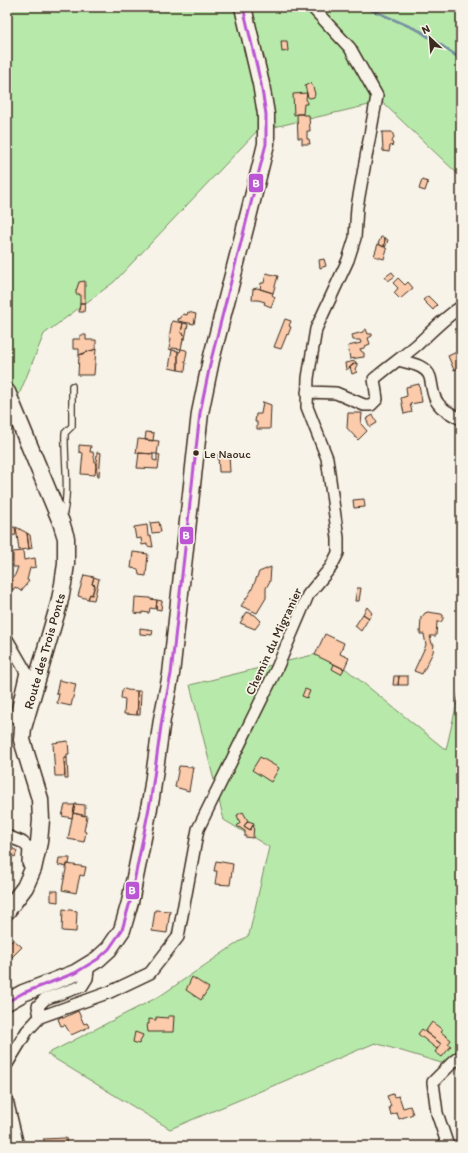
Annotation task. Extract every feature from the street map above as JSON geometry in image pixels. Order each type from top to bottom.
[{"type":"main road","points":[[7,1002],[23,993],[75,973],[98,959],[109,948],[122,930],[137,872],[151,798],[162,719],[171,674],[200,413],[211,360],[266,144],[266,114],[262,84],[243,7]]},
{"type":"main road","name":"Route des Trois Ponts","points":[[7,392],[61,522],[66,538],[66,564],[63,584],[23,728],[22,740],[40,799],[40,842],[33,869],[25,887],[7,911]]},
{"type":"street","name":"Chemin du Migranier","points":[[40,1017],[110,992],[150,973],[178,937],[198,829],[277,668],[308,594],[331,567],[338,552],[338,538],[327,458],[307,407],[308,378],[316,329],[348,260],[355,238],[357,207],[377,96],[350,48],[312,7]]},
{"type":"street","points":[[307,392],[336,393],[364,405],[371,405],[377,399],[374,380],[450,314],[461,307]]},
{"type":"street","points":[[398,360],[414,364],[424,369],[430,375],[435,399],[442,408],[461,419]]},
{"type":"street","points":[[7,639],[26,672],[16,715],[23,728]]},
{"type":"street","points":[[7,836],[22,842],[29,848],[28,863],[33,869]]},
{"type":"street","points":[[7,1064],[27,1031],[40,1017],[38,1006],[45,999],[82,986],[87,978],[89,964]]},
{"type":"street","points":[[448,1146],[437,1113],[433,1082],[461,1056]]},
{"type":"street","points":[[7,1100],[18,1146]]},
{"type":"lane","points":[[61,522],[65,507],[66,488],[65,433],[72,426],[72,386]]},
{"type":"green space","points":[[7,7],[461,7],[461,177],[382,102],[257,131],[114,282],[44,334],[7,424]]},
{"type":"green space","points":[[325,652],[446,750],[461,685],[461,1091],[458,1068],[375,1043],[170,1129],[47,1054],[160,996],[249,935],[269,847],[224,820],[190,685]]},
{"type":"building","points":[[281,41],[287,41],[288,51],[282,52]]},
{"type":"building","points":[[310,83],[315,94],[314,97],[310,98],[308,97],[305,86]]},
{"type":"building","points":[[307,93],[307,104],[304,104],[303,114],[294,115],[293,94]]},
{"type":"building","points":[[297,114],[309,115],[310,131],[307,131],[307,139],[309,139],[310,144],[302,144],[302,138],[298,138]]},
{"type":"building","points":[[382,132],[392,132],[394,137],[392,142],[393,145],[390,146],[389,152],[383,151]]},
{"type":"building","points":[[422,180],[428,182],[425,191],[419,189]]},
{"type":"building","points":[[381,237],[385,238],[384,247],[378,244]]},
{"type":"building","points":[[385,238],[388,240],[385,248],[387,249],[384,259],[374,256],[378,244],[384,247]]},
{"type":"building","points":[[324,259],[326,266],[320,268],[319,260]]},
{"type":"building","points":[[392,272],[395,276],[388,281],[385,277]]},
{"type":"building","points":[[266,273],[278,276],[273,293],[260,289],[261,283],[264,283]]},
{"type":"building","points":[[398,278],[405,285],[408,282],[413,288],[400,299],[394,293],[398,288],[393,283]]},
{"type":"building","points":[[85,281],[85,303],[80,303],[80,294],[76,294],[76,291],[79,282]]},
{"type":"building","points":[[257,288],[273,293],[272,295],[275,297],[271,307],[264,304],[265,302],[252,300],[253,289]]},
{"type":"building","points":[[428,296],[437,305],[433,310],[423,300]]},
{"type":"building","points":[[80,303],[85,303],[84,312],[79,312]]},
{"type":"building","points":[[188,312],[196,314],[194,324],[178,321],[178,318],[180,319],[183,314],[187,315]]},
{"type":"building","points":[[285,319],[291,321],[289,326],[291,327],[281,349],[274,347]]},
{"type":"building","points":[[172,321],[183,323],[181,333],[184,334],[181,349],[169,349]]},
{"type":"building","points":[[183,323],[188,324],[185,339],[183,339],[184,334],[181,333]]},
{"type":"building","points":[[366,329],[368,334],[372,334],[372,336],[368,338],[370,344],[360,349],[364,353],[364,357],[350,359],[348,346],[361,343],[360,340],[353,340],[352,335],[363,332]]},
{"type":"building","points":[[80,335],[86,335],[86,340],[96,340],[96,349],[79,355],[79,349],[73,349],[73,339],[80,339]]},
{"type":"building","points":[[96,349],[94,375],[78,375],[79,355]]},
{"type":"building","points":[[181,349],[187,351],[185,371],[178,370],[178,351],[180,352]]},
{"type":"building","points":[[172,350],[178,351],[178,370],[169,368]]},
{"type":"building","points":[[461,350],[461,367],[454,370],[448,356]]},
{"type":"building","points":[[355,361],[356,363],[346,370],[345,363]]},
{"type":"building","points":[[357,363],[355,369],[357,372],[352,374],[350,367]]},
{"type":"building","points":[[419,384],[422,402],[410,404],[412,412],[404,414],[401,398],[407,396],[406,387]]},
{"type":"building","points":[[263,402],[271,405],[270,429],[257,429],[257,422],[255,422],[256,414],[261,414]]},
{"type":"building","points":[[348,413],[362,413],[361,424],[367,431],[358,440],[347,428]]},
{"type":"building","points":[[373,415],[377,423],[370,427],[366,419]]},
{"type":"building","points":[[146,432],[154,433],[153,441],[145,440]]},
{"type":"building","points":[[138,439],[159,441],[157,454],[136,453]]},
{"type":"building","points":[[79,445],[91,446],[90,452],[93,452],[96,466],[95,475],[81,474],[83,453],[79,452]]},
{"type":"building","points":[[97,452],[101,453],[99,476],[96,466]]},
{"type":"building","points":[[139,453],[153,454],[153,460],[157,461],[157,454],[160,455],[158,469],[137,468]]},
{"type":"building","points":[[224,453],[224,456],[229,455],[230,472],[219,472],[218,454]]},
{"type":"building","points":[[364,499],[365,507],[354,508],[353,500]]},
{"type":"building","points":[[159,522],[161,532],[152,533],[150,523]]},
{"type":"building","points":[[147,525],[148,536],[151,536],[153,547],[147,546],[147,544],[142,545],[141,538],[136,539],[134,527]]},
{"type":"building","points":[[15,527],[16,535],[7,536],[7,528]]},
{"type":"building","points":[[16,527],[27,533],[29,549],[19,550]]},
{"type":"building","points":[[27,533],[30,535],[32,548],[29,549]]},
{"type":"building","points":[[23,551],[24,560],[35,558],[36,567],[30,568],[27,580],[29,581],[21,591],[15,587],[13,590],[7,585],[15,575],[18,567],[13,567],[13,552]]},
{"type":"building","points":[[133,552],[148,554],[146,576],[139,575],[138,569],[131,568]]},
{"type":"building","points":[[271,567],[270,581],[266,588],[266,598],[257,613],[241,606],[251,591],[259,572]]},
{"type":"building","points":[[84,575],[94,577],[92,584],[95,585],[92,595],[90,594],[88,599],[78,596]]},
{"type":"building","points":[[94,577],[99,579],[94,600],[88,599],[90,594],[92,595],[95,585],[92,584]]},
{"type":"building","points":[[357,588],[361,588],[359,601],[355,601]]},
{"type":"building","points":[[135,597],[157,600],[156,609],[150,608],[149,613],[134,613]]},
{"type":"building","points":[[157,600],[162,601],[161,610],[156,609]]},
{"type":"building","points":[[367,607],[372,613],[369,618],[363,614]]},
{"type":"building","points":[[247,612],[255,615],[261,621],[255,629],[240,623]]},
{"type":"building","points":[[428,612],[441,614],[443,615],[443,619],[441,622],[437,622],[436,636],[430,636],[432,644],[434,644],[433,652],[422,674],[414,671],[426,645],[424,634],[420,634],[421,617]]},
{"type":"building","points":[[363,614],[369,618],[361,631],[355,626]]},
{"type":"building","points":[[140,628],[153,630],[152,635],[140,634]]},
{"type":"building","points":[[325,634],[344,643],[340,654],[349,658],[344,669],[315,655]]},
{"type":"building","points":[[334,664],[344,669],[341,674],[332,669]]},
{"type":"building","points":[[394,676],[399,676],[398,685],[393,685]]},
{"type":"building","points":[[399,676],[408,676],[408,685],[398,685]]},
{"type":"building","points":[[59,680],[76,684],[71,706],[57,703],[59,694],[56,694]]},
{"type":"building","points":[[305,689],[310,691],[307,698],[302,696]]},
{"type":"building","points":[[122,690],[137,691],[137,715],[124,714],[125,699],[121,698]]},
{"type":"building","points":[[137,691],[141,691],[140,715],[137,715]]},
{"type":"building","points":[[68,741],[69,754],[67,754],[67,758],[64,758],[65,776],[55,776],[53,743]]},
{"type":"building","points":[[260,757],[279,768],[271,782],[252,770]]},
{"type":"building","points":[[64,758],[67,758],[68,779],[65,779]]},
{"type":"building","points":[[179,766],[193,767],[189,791],[175,787]]},
{"type":"building","points":[[75,804],[85,805],[85,816],[73,813]]},
{"type":"building","points":[[65,805],[75,805],[72,818],[62,816]]},
{"type":"building","points":[[243,812],[248,821],[244,826],[250,830],[254,824],[253,838],[245,837],[245,831],[237,826],[240,823],[237,815]]},
{"type":"building","points":[[73,813],[87,816],[84,831],[86,832],[84,842],[68,839]]},
{"type":"building","points":[[248,821],[254,823],[250,830],[244,826]]},
{"type":"building","points":[[12,848],[17,851],[15,857],[9,854]]},
{"type":"building","points":[[59,858],[70,858],[67,867],[58,865]]},
{"type":"building","points":[[216,861],[233,864],[230,885],[215,884],[217,871],[214,871]]},
{"type":"building","points":[[67,864],[86,867],[84,876],[80,875],[76,893],[62,890]]},
{"type":"building","points":[[51,891],[58,891],[58,902],[51,901]]},
{"type":"building","points":[[63,909],[77,911],[76,932],[62,931]]},
{"type":"building","points":[[155,910],[170,911],[167,933],[152,931]]},
{"type":"building","points":[[14,940],[22,947],[7,960],[7,949],[10,947],[7,944]]},
{"type":"building","points":[[192,977],[209,988],[201,1000],[186,990]]},
{"type":"building","points":[[78,1011],[84,1024],[87,1023],[89,1027],[71,1035],[65,1025],[61,1026],[58,1019],[62,1016],[63,1018]]},
{"type":"building","points":[[168,1016],[174,1016],[173,1032],[148,1032],[147,1024],[149,1024],[149,1019],[156,1020],[156,1017],[168,1018]]},
{"type":"building","points":[[432,1022],[443,1030],[441,1032],[451,1040],[448,1044],[451,1046],[442,1057],[435,1052],[441,1044],[425,1032]]},
{"type":"building","points":[[422,1029],[441,1044],[437,1049],[418,1034]]},
{"type":"building","points":[[135,1032],[143,1035],[139,1044],[133,1042]]},
{"type":"building","points":[[393,1094],[394,1097],[399,1096],[403,1108],[410,1106],[413,1114],[399,1119],[397,1113],[391,1115],[389,1107],[391,1106],[387,1096]]},
{"type":"building","points":[[66,1138],[67,1146],[49,1146],[43,1139]]},
{"type":"waterway","points":[[365,7],[420,31],[461,59]]},
{"type":"transit line","name":"B","points":[[7,1002],[23,993],[75,973],[98,959],[109,949],[122,930],[130,902],[151,798],[162,719],[171,674],[200,413],[211,360],[266,144],[266,114],[261,84],[243,7]]},
{"type":"place","name":"Le Naouc","points":[[196,453]]}]
